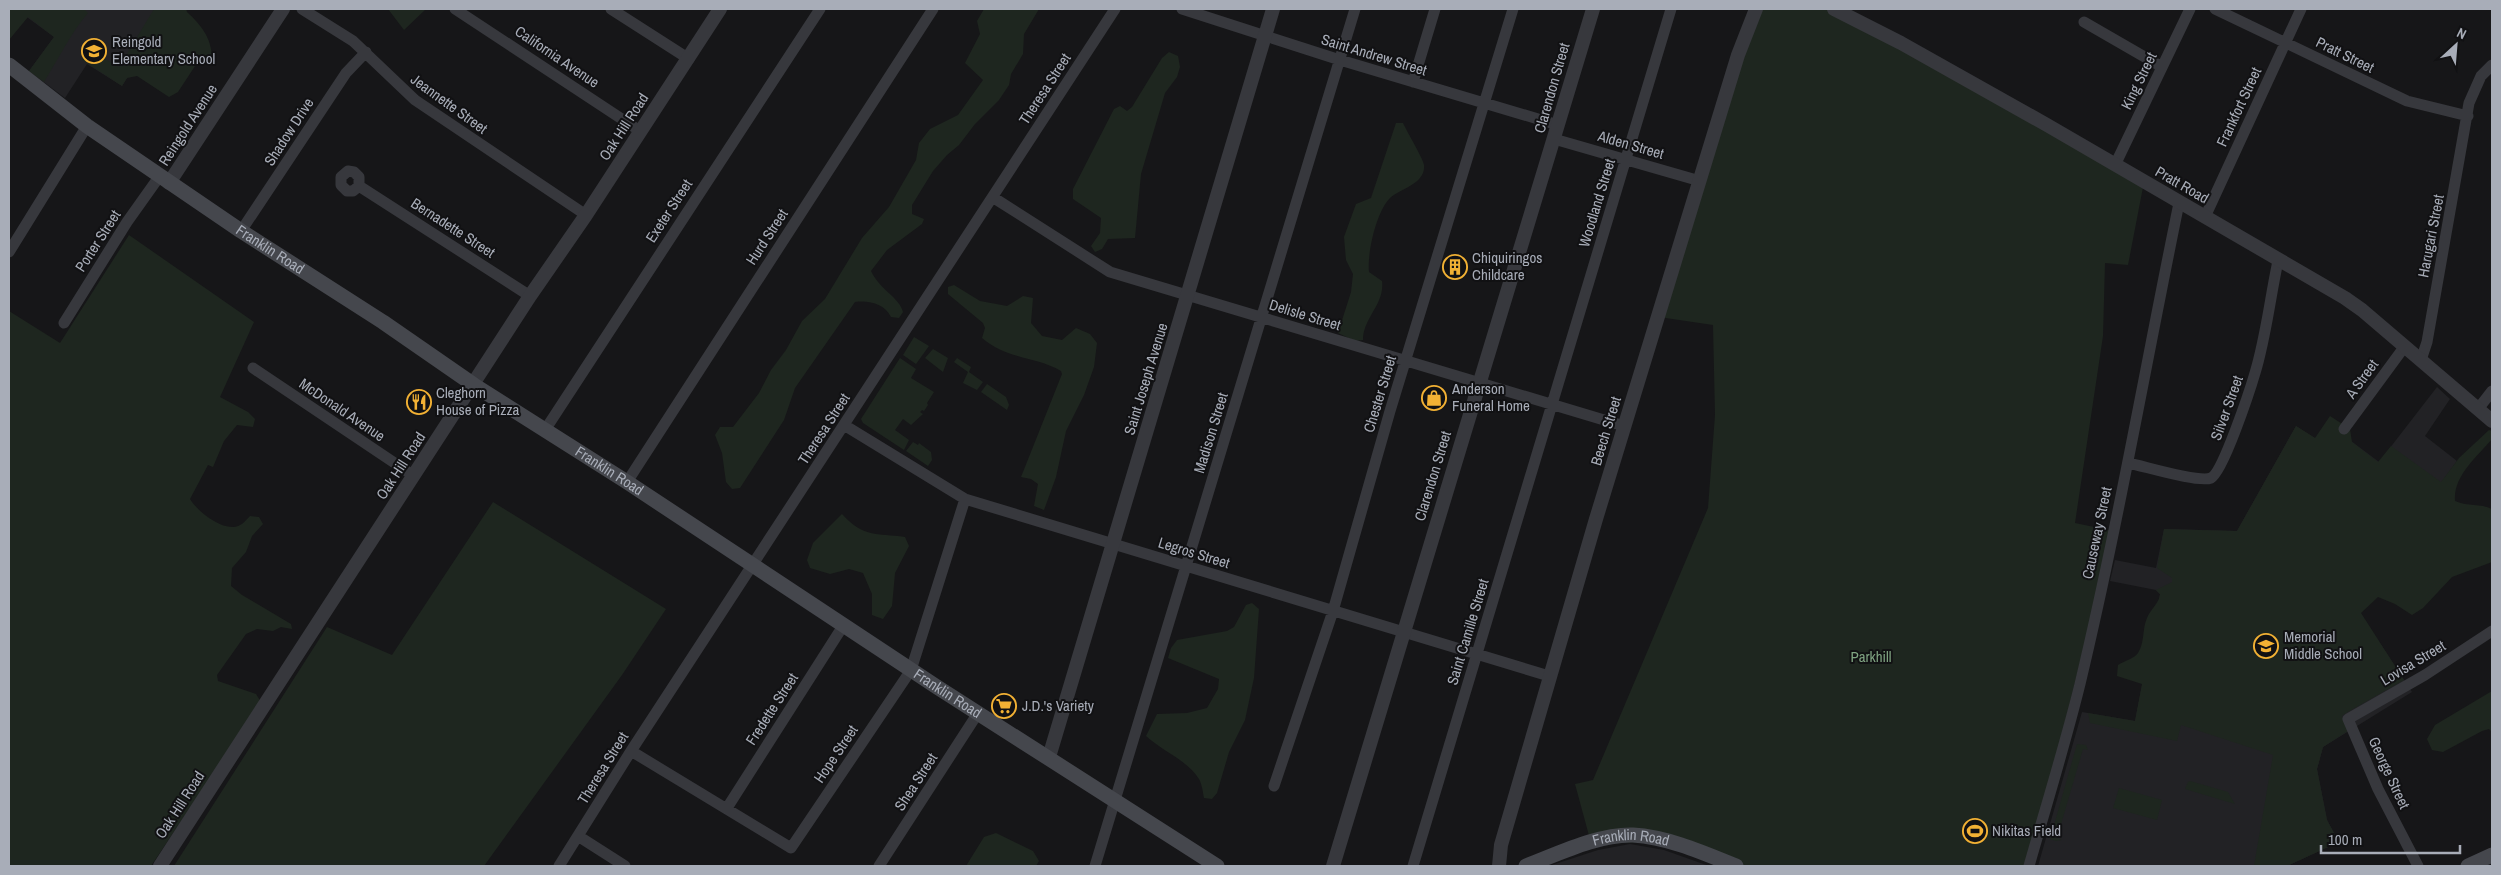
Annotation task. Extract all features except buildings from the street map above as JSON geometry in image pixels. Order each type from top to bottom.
[{"type":"main road","name":"Franklin Road","points":[[11,72],[164,180],[382,322],[474,386],[627,482],[843,626],[1217,866]]},
{"type":"main road","name":"Franklin Road","points":[[1526,866],[1599,841],[1632,835],[1668,842],[1736,866]]},
{"type":"main road","points":[[2468,866],[2488,860]]},
{"type":"street","name":"Reingold Avenue","points":[[164,180],[284,9]]},
{"type":"street","name":"Jeannette Street","points":[[302,9],[348,37],[415,100],[586,215]]},
{"type":"street","name":"California Avenue","points":[[455,9],[640,131]]},
{"type":"street","points":[[611,9],[689,59]]},
{"type":"street","name":"Oak Hill Road","points":[[160,866],[474,386],[530,296],[586,215],[720,9]]},
{"type":"street","name":"Exeter Street","points":[[545,430],[820,9]]},
{"type":"street","name":"Hurd Street","points":[[627,482],[933,9]]},
{"type":"street","name":"Theresa Street","points":[[559,866],[631,751],[994,198],[1115,9]]},
{"type":"street","name":"Saint Andrew Street","points":[[1182,9],[1264,37],[1558,125]]},
{"type":"street","name":"Saint Joseph Avenue","points":[[1049,758],[1112,544],[1189,296],[1273,9]]},
{"type":"street","name":"Madison Street","points":[[1095,866],[1114,799],[1188,566],[1355,9]]},
{"type":"street","points":[[1413,82],[1435,9]]},
{"type":"street","name":"Chester Street","points":[[1274,786],[1332,611],[1513,9]]},
{"type":"street","name":"Clarendon Street","points":[[1334,866],[1478,383],[1593,9]]},
{"type":"street","name":"Woodland Street","points":[[1552,406],[1671,9]]},
{"type":"street","name":"Beech Street","points":[[1499,866],[1500,845],[1624,426],[1738,55],[1756,9]]},
{"type":"street","name":"Pratt Road","points":[[1834,9],[1901,43],[2353,303],[2492,421]]},
{"type":"street","name":"King Street","points":[[2115,165],[2190,9]]},
{"type":"street","name":"Pratt Street","points":[[2215,9],[2407,101],[2426,108],[2468,116]]},
{"type":"street","name":"Frankfort Street","points":[[2205,217],[2301,9]]},
{"type":"street","points":[[2084,22],[2162,67]]},
{"type":"street","name":"Shadow Drive","points":[[241,231],[346,73],[366,52]]},
{"type":"street","name":"Harugari Street","points":[[2420,360],[2427,342],[2469,103],[2476,85],[2492,65]]},
{"type":"street","points":[[9,252],[87,126]]},
{"type":"street","name":"Alden Street","points":[[1554,139],[1626,158],[1700,181]]},
{"type":"street","name":"Porter Street","points":[[64,323],[128,222],[164,180]]},
{"type":"street","name":"Bernadette Street","points":[[359,186],[530,296]]},
{"type":"street","name":"Delisle Street","points":[[994,198],[1110,272],[1406,360],[1552,406],[1624,426]]},
{"type":"street","name":"Causeway Street","points":[[2029,866],[2080,684],[2128,462],[2179,203]]},
{"type":"street","name":"Silver Street","points":[[2128,462],[2192,477],[2206,478],[2217,472],[2224,458],[2255,372],[2278,261]]},
{"type":"street","name":"A Street","points":[[2344,429],[2404,346]]},
{"type":"street","name":"McDonald Avenue","points":[[253,368],[414,476]]},
{"type":"street","points":[[2478,409],[2492,390]]},
{"type":"street","name":"Saint Camille Street","points":[[1413,866],[1552,406]]},
{"type":"street","name":"Legros Street","points":[[844,425],[965,499],[1550,676]]},
{"type":"street","name":"Hope Street","points":[[631,751],[791,848],[911,670],[965,499]]},
{"type":"street","name":"Fredette Street","points":[[726,808],[843,626]]},
{"type":"street","name":"Lovisa Street","points":[[2348,719],[2425,675],[2492,631]]},
{"type":"street","name":"Shea Street","points":[[879,866],[978,713]]},
{"type":"street","name":"George Street","points":[[2348,719],[2378,789],[2418,866]]},
{"type":"street","points":[[578,836],[625,866]]},
{"type":"shaded area","name":"Reingold Elementary School","points":[[16,9],[170,9],[122,86],[87,64],[65,98],[29,71],[54,37]]},
{"type":"shaded area","name":"Memorial Middle School","points":[[2437,387],[2450,399],[2425,436],[2457,461],[2425,505],[2349,596],[2412,692],[2323,747],[2317,769],[2327,820],[2339,842],[2287,866],[2038,866],[2082,712],[2135,721],[2160,594],[2156,590],[2110,581],[2115,560],[2156,568],[2164,529],[2237,531],[2296,426],[2324,444],[2335,429],[2379,462]]},
{"type":"shaded area","points":[[1630,844],[1664,850],[1709,866],[1549,866],[1598,850]]},
{"type":"green space","points":[[9,9],[84,9],[88,13],[70,38],[44,82],[29,71],[54,37],[28,17],[9,40]]},
{"type":"green space","points":[[154,9],[186,9],[210,43],[212,57],[197,63],[178,92],[169,97],[137,76],[127,78],[122,86],[82,60],[84,55],[92,51],[119,67]]},
{"type":"green space","points":[[388,9],[426,9],[404,30]]},
{"type":"green space","points":[[984,9],[1039,9],[1024,34],[1023,54],[1011,74],[1009,85],[999,100],[933,171],[912,205],[912,214],[924,219],[922,224],[887,250],[871,271],[879,283],[898,302],[903,312],[899,318],[891,317],[881,306],[866,302],[855,302],[795,388],[784,420],[740,488],[732,489],[726,482],[722,453],[715,435],[720,427],[733,427],[759,393],[802,321],[825,299],[862,238],[889,207],[916,160],[919,143],[930,129],[958,115],[983,80],[965,63],[980,34],[977,21]]},
{"type":"green space","name":"Parkhill","points":[[1756,9],[1834,9],[2144,182],[2128,265],[2105,263],[2103,336],[2075,523],[2113,531],[2029,866],[1736,866],[1668,842],[1591,843],[1575,784],[1593,780],[1708,508],[1715,415],[1713,325],[1659,317]]},
{"type":"green space","points":[[1169,52],[1178,56],[1180,67],[1177,77],[1165,93],[1141,174],[1135,238],[1108,239],[1102,249],[1095,252],[1091,246],[1100,233],[1101,218],[1073,199],[1073,189],[1114,109],[1120,106],[1127,111],[1132,107],[1162,58]]},
{"type":"green space","points":[[1396,123],[1403,123],[1423,162],[1423,172],[1421,177],[1411,185],[1390,198],[1381,213],[1371,244],[1369,272],[1382,281],[1382,289],[1377,304],[1366,325],[1363,340],[1355,341],[1338,333],[1351,292],[1353,274],[1346,260],[1344,237],[1356,204],[1371,198]]},
{"type":"green space","points":[[129,235],[254,322],[220,397],[248,412],[255,419],[253,427],[237,425],[224,441],[213,467],[208,465],[190,499],[208,517],[227,527],[238,526],[250,516],[259,517],[263,524],[252,536],[246,552],[232,568],[231,586],[242,595],[291,624],[292,629],[281,627],[273,631],[257,629],[246,634],[217,675],[218,681],[256,694],[261,702],[151,866],[9,866],[9,311],[60,343]]},
{"type":"green space","points":[[954,285],[980,301],[1007,306],[1023,296],[1033,298],[1031,323],[1042,336],[1062,340],[1076,328],[1090,334],[1097,343],[1094,367],[1084,395],[1066,431],[1056,477],[1044,510],[1034,506],[1038,484],[1031,479],[1021,477],[1062,374],[1061,371],[1002,350],[982,338],[985,328],[983,323],[948,294],[948,287]]},
{"type":"green space","points":[[914,337],[929,346],[916,364],[903,355]]},
{"type":"green space","points":[[933,349],[948,358],[943,372],[925,358]]},
{"type":"green space","points":[[900,358],[916,369],[911,378],[934,392],[924,411],[920,412],[923,414],[911,425],[903,419],[895,430],[909,440],[904,450],[863,423],[861,419]]},
{"type":"green space","points":[[957,358],[971,367],[969,372],[983,382],[977,390],[963,383],[968,372],[954,362]]},
{"type":"green space","points":[[987,384],[1006,397],[1009,405],[1007,410],[981,392]]},
{"type":"green space","name":"Memorial Middle School","points":[[2330,416],[2350,429],[2352,442],[2378,462],[2391,446],[2441,482],[2459,458],[2489,430],[2492,431],[2492,439],[2462,475],[2455,492],[2455,501],[2492,509],[2492,562],[2452,577],[2423,608],[2412,615],[2395,604],[2378,597],[2361,613],[2404,680],[2342,716],[2348,731],[2323,747],[2317,769],[2327,820],[2339,842],[2287,866],[2254,866],[2273,755],[2181,725],[2177,741],[2090,723],[2088,713],[2135,721],[2142,684],[2117,676],[2118,665],[2137,655],[2142,644],[2147,618],[2160,597],[2156,590],[2172,582],[2172,578],[2157,568],[2164,529],[2237,531],[2296,426],[2315,438]]},
{"type":"green space","points":[[913,442],[918,445],[919,443],[931,452],[932,460],[928,466],[906,451]]},
{"type":"green space","points":[[493,502],[666,609],[622,675],[484,866],[174,866],[327,627],[392,655]]},
{"type":"green space","points":[[842,514],[864,531],[905,537],[909,546],[895,573],[892,606],[883,619],[872,615],[872,594],[863,573],[849,569],[830,574],[810,568],[807,560],[813,543]]},
{"type":"green space","points":[[1252,603],[1259,609],[1254,678],[1245,720],[1229,752],[1217,793],[1212,799],[1204,798],[1200,781],[1194,772],[1146,736],[1157,714],[1187,713],[1207,708],[1218,689],[1219,679],[1168,658],[1171,648],[1177,640],[1227,631],[1234,627],[1246,605]]},
{"type":"green space","points":[[2492,691],[2492,732],[2489,729],[2482,731],[2443,752],[2432,750],[2427,739],[2435,725]]},
{"type":"green space","points":[[2077,744],[2086,745],[2088,750],[2083,749],[2057,838],[2062,840],[2056,841],[2050,839]]},
{"type":"green space","points":[[2190,781],[2228,792],[2235,804],[2185,789]]},
{"type":"green space","points":[[2119,788],[2162,800],[2157,820],[2113,808]]},
{"type":"green space","points":[[996,833],[1033,851],[1039,861],[1036,866],[966,866],[984,837]]},
{"type":"place","name":"Reingold Elementary School","points":[[94,51]]},
{"type":"place","name":"Chiquiringos Childcare","points":[[1455,267]]},
{"type":"place","name":"Anderson Funeral Home","points":[[1434,398]]},
{"type":"place","name":"Cleghorn House of Pizza","points":[[419,402]]},
{"type":"place","name":"Memorial Middle School","points":[[2266,646]]},
{"type":"place","name":"J.D.'s Variety","points":[[1004,706]]},
{"type":"place","name":"Nikitas Field","points":[[1975,831]]}]
